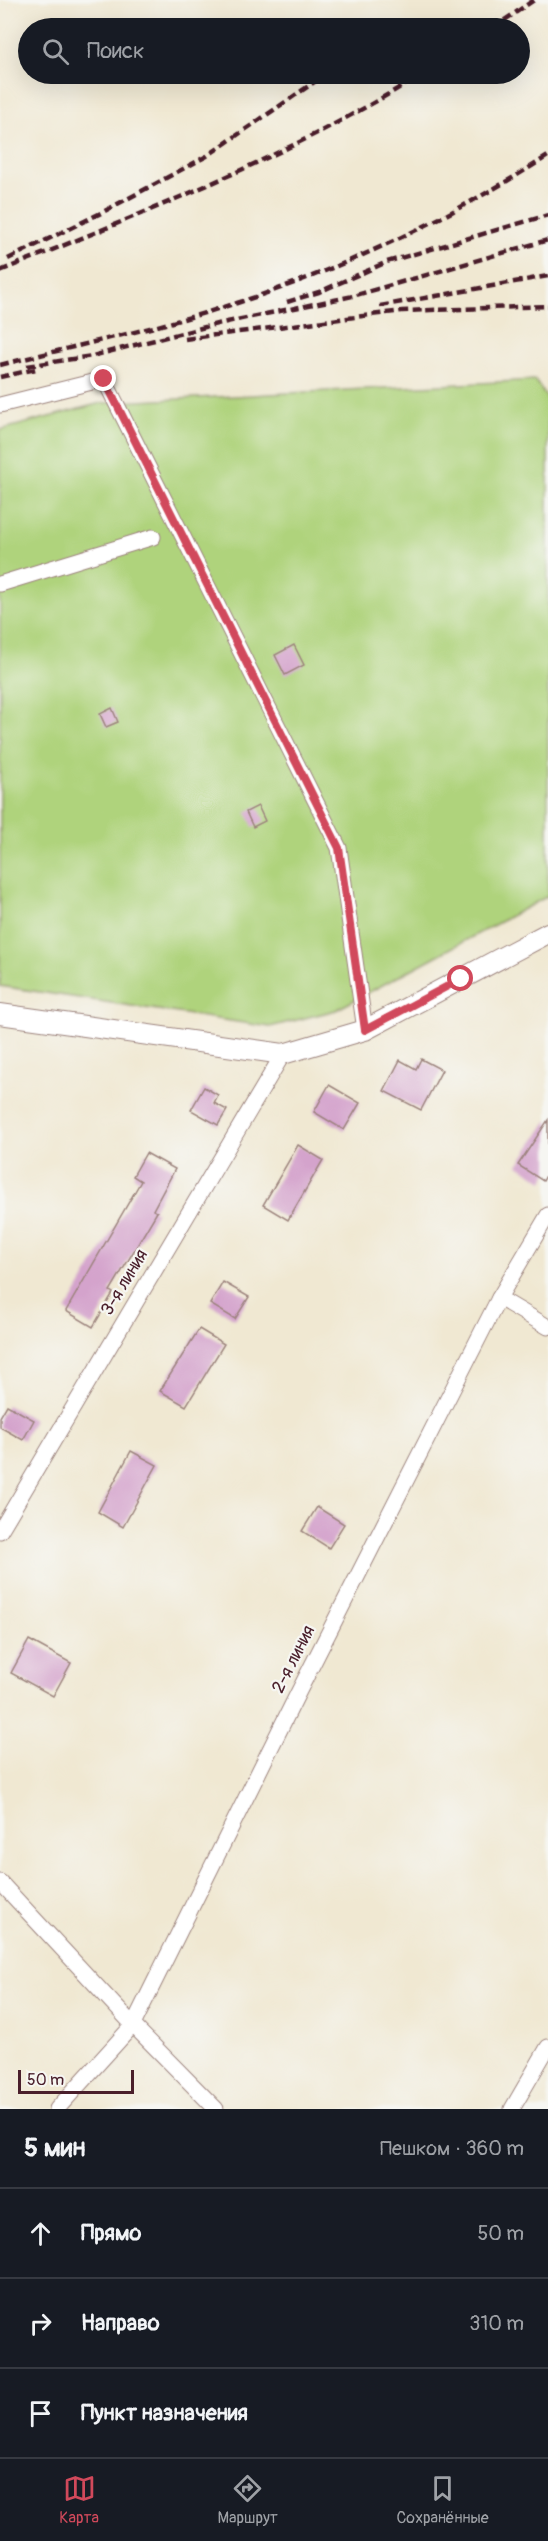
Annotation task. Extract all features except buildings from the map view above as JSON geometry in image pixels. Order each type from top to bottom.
[{"type":"street","points":[[0,405],[104,379],[339,848],[365,1030]]},
{"type":"street","points":[[0,584],[153,537]]},
{"type":"street","points":[[0,1014],[283,1054],[365,1030],[548,933]]},
{"type":"street","name":"3-я линия","points":[[0,1531],[283,1054]]},
{"type":"street","name":"2-я линия","points":[[57,2109],[133,2025],[298,1691],[499,1298],[548,1215]]},
{"type":"street","points":[[499,1298],[548,1327]]},
{"type":"street","points":[[0,1882],[133,2025],[216,2109]]},
{"type":"street","points":[[512,2109],[548,2047]]},
{"type":"green space","points":[[535,380],[548,399],[548,896],[336,1010],[270,1027],[0,986],[0,430],[101,403]]},
{"type":"railway","points":[[508,18],[534,0]]},
{"type":"railway","points":[[8,259],[101,213],[207,156],[311,84]]},
{"type":"railway","points":[[0,271],[216,182],[321,131],[405,84]]},
{"type":"railway","points":[[0,365],[208,312],[318,274],[436,220],[548,156]]},
{"type":"railway","points":[[287,302],[319,292],[387,262],[548,215]]},
{"type":"railway","points":[[27,366],[92,356],[217,324],[353,296],[548,240]]},
{"type":"railway","points":[[380,306],[548,276]]},
{"type":"railway","points":[[185,339],[402,311],[548,306]]},
{"type":"railway","points":[[0,377],[36,369]]},
{"type":"route","points":[[104,379],[339,848],[365,1030],[461,979]]}]
